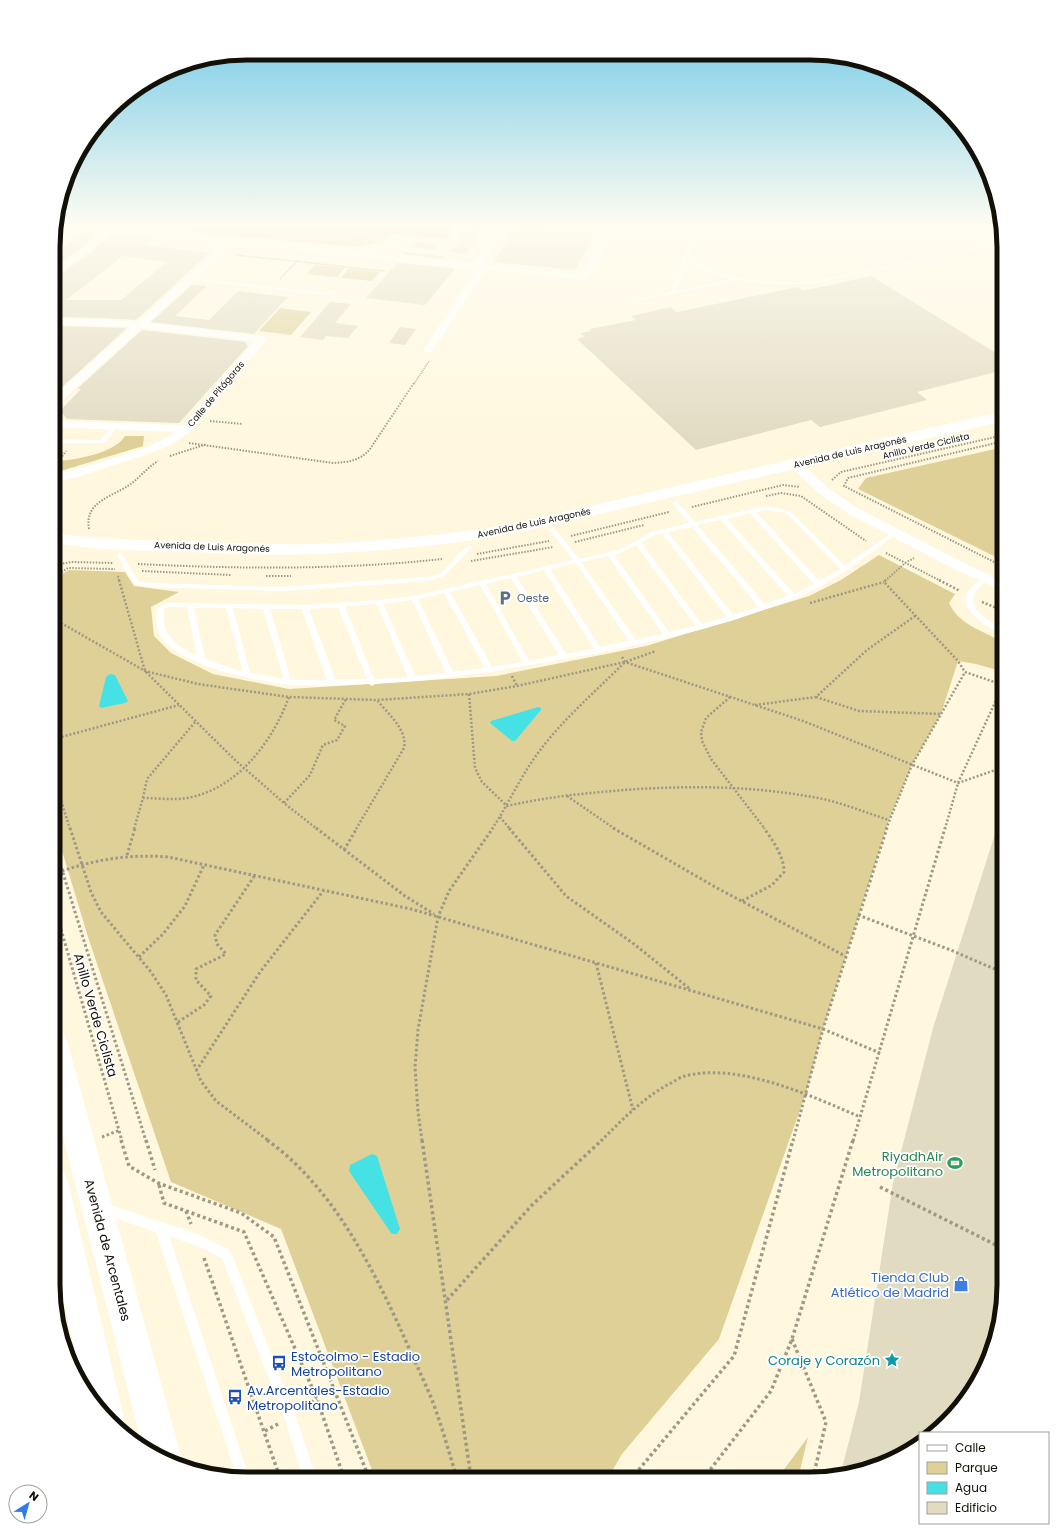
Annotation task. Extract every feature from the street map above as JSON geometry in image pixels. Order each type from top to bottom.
[{"type":"main road","name":"Avenida de Luis Aragonés","points":[[60,552],[118,562],[310,560],[400,555],[469,547],[675,503],[997,418]]},
{"type":"main road","name":"Avenida de Luis Aragonés","points":[[60,539],[84,543],[253,549],[318,548],[400,544],[465,537],[516,528],[997,428]]},
{"type":"main road","name":"Avenida de Arcentales","points":[[60,1067],[162,1451]]},
{"type":"main road","points":[[60,1213],[104,1405]]},
{"type":"street","points":[[60,397],[169,298]]},
{"type":"street","points":[[428,350],[462,298]]},
{"type":"street","points":[[60,321],[104,322],[140,325]]},
{"type":"street","name":"Calle de Pitágoras","points":[[60,477],[74,474],[155,448],[170,441],[187,429],[261,340],[140,325]]},
{"type":"street","points":[[60,424],[187,429]]},
{"type":"street","points":[[155,448],[160,438],[157,428]]},
{"type":"street","points":[[800,469],[824,491],[854,511],[894,533],[997,584]]},
{"type":"street","name":"Calle de Pitágoras","points":[[60,481],[74,474]]},
{"type":"lane","points":[[634,301],[646,298]]},
{"type":"lane","points":[[60,441],[101,442],[104,441],[113,426]]},
{"type":"lane","points":[[675,503],[763,607]]},
{"type":"lane","points":[[845,569],[788,512],[766,508],[651,534],[621,551],[610,554],[513,575],[447,592],[414,598],[305,607],[266,608],[167,605],[161,608],[159,618],[164,637],[176,649],[222,669],[247,674],[288,681],[372,683],[451,675],[490,670],[634,644],[732,618],[793,597],[818,585],[845,569],[894,533]]},
{"type":"lane","points":[[751,511],[818,585]]},
{"type":"lane","points":[[722,517],[793,597]]},
{"type":"lane","points":[[553,530],[578,562],[634,644]]},
{"type":"lane","points":[[664,531],[732,618]]},
{"type":"lane","points":[[637,542],[701,627]]},
{"type":"lane","points":[[118,562],[124,564],[136,583],[149,585],[283,589],[430,579],[442,575],[469,547]]},
{"type":"lane","points":[[610,554],[668,636]]},
{"type":"lane","points":[[546,568],[599,651]]},
{"type":"lane","points":[[513,575],[564,657]]},
{"type":"lane","points":[[984,578],[969,596],[969,604],[973,611],[997,627]]},
{"type":"lane","points":[[482,583],[527,663]]},
{"type":"lane","points":[[447,592],[490,670]]},
{"type":"lane","points":[[414,598],[451,675]]},
{"type":"lane","points":[[379,602],[413,679]]},
{"type":"lane","points":[[190,605],[202,661]]},
{"type":"lane","points":[[341,605],[372,683]]},
{"type":"lane","points":[[229,606],[247,674]]},
{"type":"lane","points":[[305,607],[332,682]]},
{"type":"lane","points":[[266,608],[288,681]]},
{"type":"lane","points":[[97,1207],[197,1240],[226,1254],[290,1417],[308,1472]]},
{"type":"lane","points":[[160,1227],[241,1472]]},
{"type":"path","points":[[170,441],[207,444],[333,463],[350,462],[361,458],[370,449],[436,351],[428,350]]},
{"type":"path","name":"Anillo Verde Ciclista","points":[[831,481],[841,472],[997,437]]},
{"type":"path","points":[[997,443],[848,478],[844,486],[997,563]]},
{"type":"path","points":[[90,534],[88,519],[91,511],[96,506],[130,484],[152,464],[164,458],[207,444]]},
{"type":"path","points":[[801,496],[875,546],[969,596],[997,608]]},
{"type":"path","points":[[60,564],[72,562]]},
{"type":"path","points":[[118,562],[145,670],[243,768],[284,803],[405,896],[438,917]]},
{"type":"path","points":[[905,563],[884,582],[958,661],[965,672],[997,683]]},
{"type":"path","points":[[816,697],[867,650],[915,616]]},
{"type":"path","points":[[470,1472],[418,1112],[416,1067],[418,1030],[438,917],[449,891],[500,817],[531,764],[543,747],[576,710],[625,662],[802,721],[958,783],[997,769]]},
{"type":"path","points":[[637,1472],[734,1356],[823,1029],[889,820],[912,765],[965,672]]},
{"type":"path","points":[[469,694],[475,768],[482,782],[507,806]]},
{"type":"path","points":[[143,798],[183,798],[200,795],[226,782],[243,768],[270,736],[289,697]]},
{"type":"path","points":[[730,697],[706,718],[703,723],[702,739],[708,755],[722,774],[736,789],[771,838],[780,853],[785,868],[784,872],[777,881],[742,902]]},
{"type":"path","points":[[754,705],[816,697],[859,711],[941,714]]},
{"type":"path","points":[[708,1472],[771,1391],[792,1339],[880,1053],[912,936],[958,783],[997,698]]},
{"type":"path","points":[[284,803],[310,775],[323,745],[337,740],[345,726],[334,720],[346,699]]},
{"type":"path","points":[[344,850],[404,748],[405,737],[377,700]]},
{"type":"path","points":[[60,737],[179,705]]},
{"type":"path","points":[[127,855],[147,778],[196,721]]},
{"type":"path","points":[[507,806],[541,799],[658,787],[736,789],[784,793],[824,799],[889,820]]},
{"type":"path","points":[[60,796],[91,892],[101,912],[139,957],[166,995],[201,1081],[216,1101],[275,1145],[298,1165],[322,1193],[353,1238],[388,1302],[430,1395],[455,1472]]},
{"type":"path","points":[[567,796],[611,827],[742,902],[845,956]]},
{"type":"path","points":[[500,817],[566,896],[634,944],[691,990]]},
{"type":"path","points":[[62,871],[82,863],[127,855],[153,855],[204,864],[411,908],[823,1029],[880,1053]]},
{"type":"path","points":[[60,864],[155,1170]]},
{"type":"path","points":[[139,957],[163,934],[185,906],[204,864]]},
{"type":"path","points":[[178,1022],[204,1005],[210,996],[196,980],[196,969],[226,954],[217,944],[215,934],[255,875]]},
{"type":"path","points":[[196,1071],[260,972],[324,890]]},
{"type":"path","points":[[858,915],[948,948],[997,970]]},
{"type":"path","name":"Anillo Verde Ciclista","points":[[60,925],[120,1130],[129,1166],[158,1182],[241,1213],[274,1236],[367,1472]]},
{"type":"path","points":[[596,962],[633,1110]]},
{"type":"path","points":[[446,1301],[532,1205],[654,1092],[684,1076],[716,1072],[760,1079],[806,1093],[860,1116]]},
{"type":"path","points":[[158,1185],[164,1203],[244,1232],[317,1399],[342,1472]]},
{"type":"path","points":[[880,1187],[997,1246]]},
{"type":"path","points":[[186,1211],[278,1472]]},
{"type":"path","points":[[792,1339],[826,1422],[814,1472]]},
{"type":"green space","points":[[280,308],[311,312],[291,335],[259,331]]},
{"type":"green space","points":[[125,436],[144,436],[143,446],[60,471],[60,461],[93,455],[113,447]]},
{"type":"green space","points":[[997,449],[997,558],[858,489],[866,478]]},
{"type":"green space","points":[[879,555],[955,594],[949,603],[960,618],[966,623],[997,640],[997,670],[958,661],[941,714],[912,765],[889,820],[823,1029],[806,1093],[719,1339],[622,1454],[612,1472],[373,1472],[281,1229],[171,1182],[88,937],[60,844],[60,575],[69,570],[125,572],[134,586],[179,592],[151,607],[154,636],[171,653],[213,674],[289,689],[496,676],[646,646],[809,596],[841,580]]},
{"type":"green space","points":[[808,1437],[800,1472],[782,1472]]},
{"type":"water","points":[[110,674],[115,675],[128,701],[101,708],[99,706],[106,677]]},
{"type":"water","points":[[538,707],[541,708],[541,710],[515,741],[512,741],[490,723],[491,721]]},
{"type":"water","points":[[372,1154],[377,1156],[400,1229],[397,1234],[391,1233],[349,1171],[350,1165]]},
{"type":"building","points":[[60,298],[68,298],[66,300],[121,300],[123,298],[159,298],[136,320],[60,317]]},
{"type":"building","points":[[177,298],[194,298],[175,316],[209,320],[231,298],[287,298],[254,334],[151,322]]},
{"type":"building","points":[[370,298],[430,298],[425,305]]},
{"type":"building","points":[[742,298],[907,298],[997,354],[997,372],[917,392],[927,400],[820,427],[811,420],[696,450],[577,339],[585,337],[580,333],[591,331],[590,329],[636,320],[631,316],[671,307],[677,312]]},
{"type":"building","points":[[330,302],[351,304],[335,323],[358,326],[348,338],[326,336],[323,340],[300,337]]},
{"type":"building","points":[[60,326],[127,328],[62,387],[60,387]]},
{"type":"building","points":[[400,327],[416,329],[405,345],[389,343]]},
{"type":"building","points":[[142,330],[246,342],[245,343],[248,346],[179,423],[67,419],[60,411],[81,389],[77,389]]},
{"type":"building","name":"RiyadhAir Metropolitano","points":[[997,828],[997,1297],[991,1333],[983,1356],[972,1378],[958,1399],[942,1417],[925,1432],[919,1432],[919,1436],[892,1453],[858,1466],[842,1469],[859,1402],[893,1183],[933,1028]]},
{"type":"place","name":"Oeste","points":[[505,598]]},
{"type":"place","name":"RiyadhAir Metropolitano","points":[[955,1163]]},
{"type":"place","name":"Tienda Club Atlético de Madrid","points":[[961,1284]]},
{"type":"place","name":"Coraje y Corazón","points":[[892,1360]]},
{"type":"place","name":"Estocolmo - Estadio Metropolitano","points":[[279,1363]]},
{"type":"place","name":"Av.Arcentales-Estadio Metropolitano","points":[[235,1397]]}]
